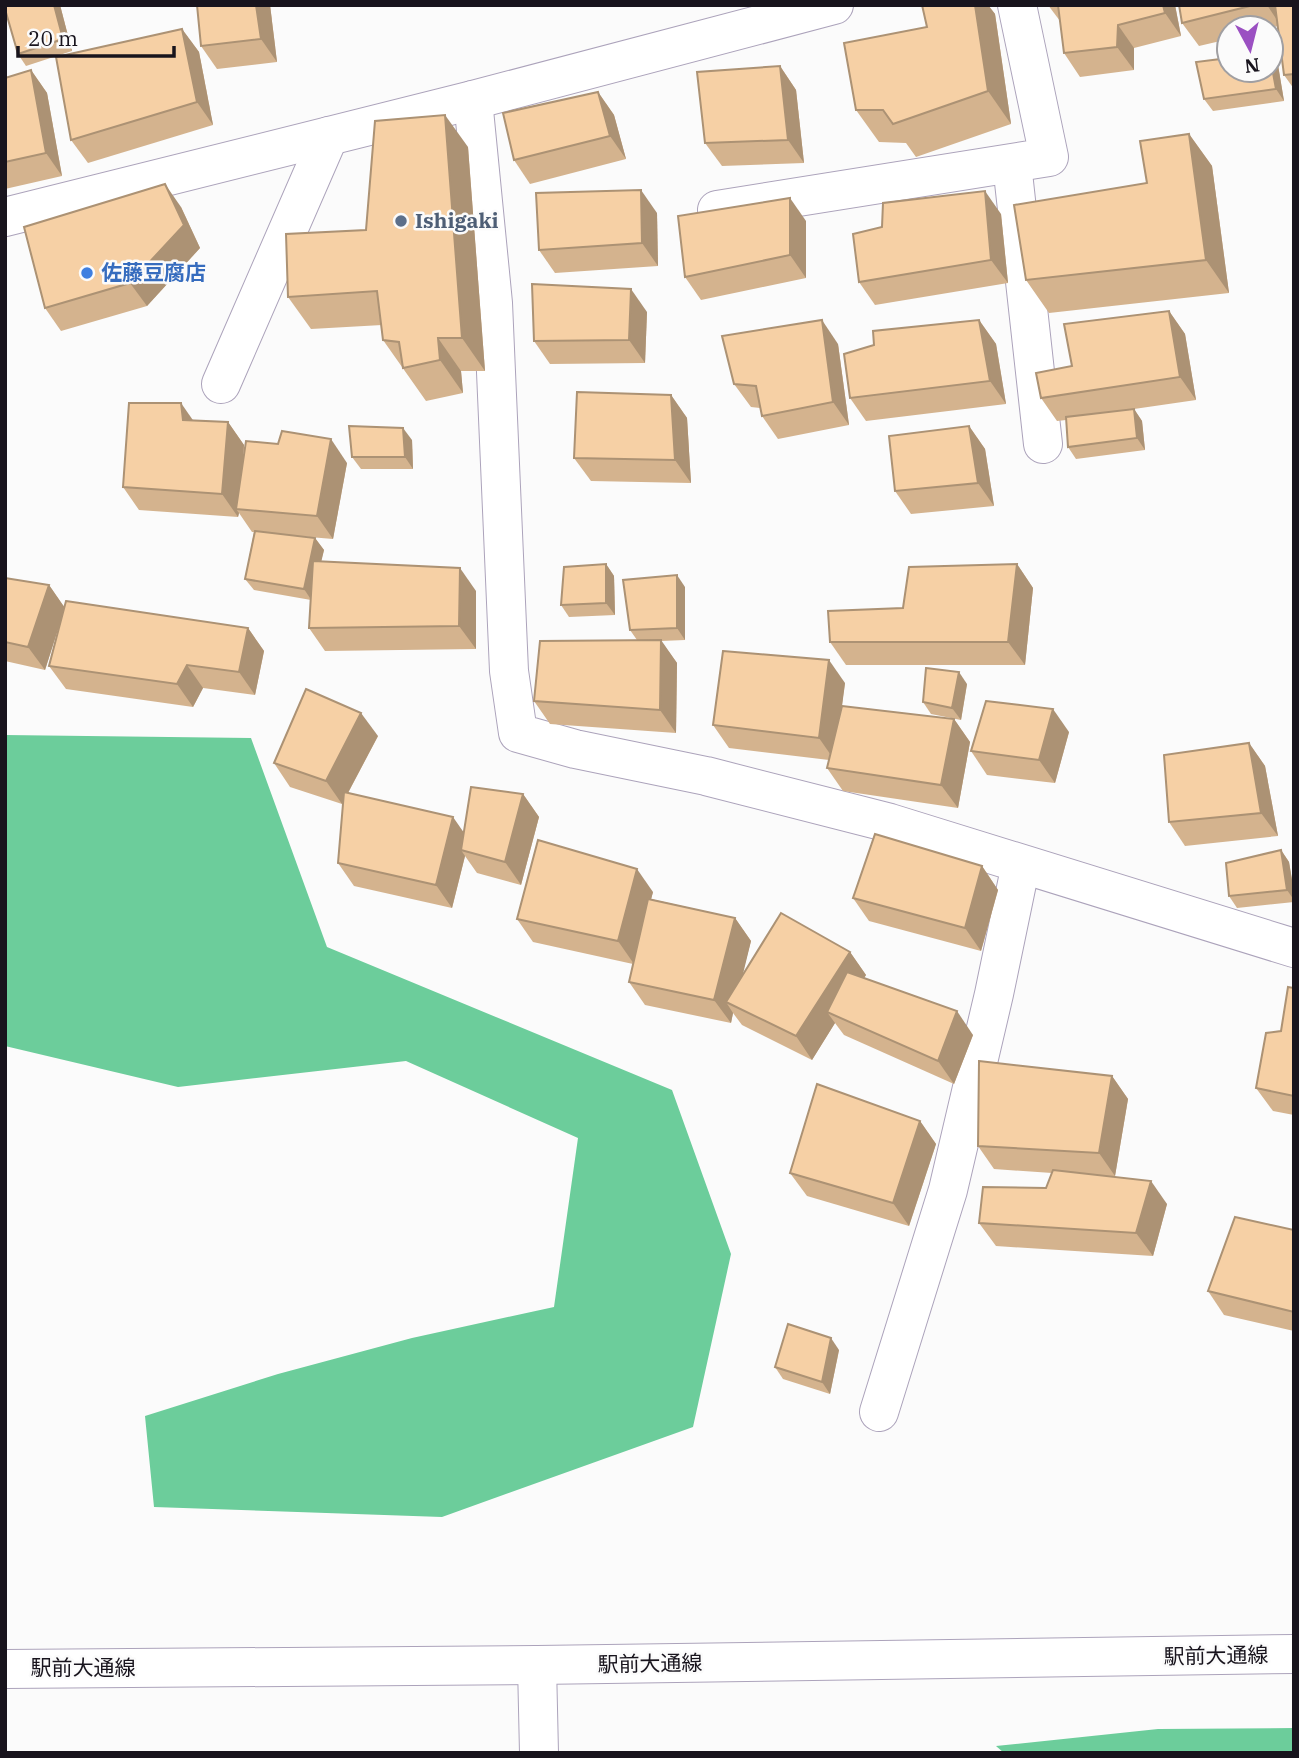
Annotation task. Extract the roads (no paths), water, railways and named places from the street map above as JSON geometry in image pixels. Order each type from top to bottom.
[{"type":"street","points":[[5,217],[473,100],[834,5]]},
{"type":"street","points":[[717,210],[1049,158],[1017,5]]},
{"type":"street","points":[[473,100],[493,303],[509,671],[518,733],[575,749],[706,776],[863,816],[1294,948]]},
{"type":"street","points":[[221,384],[329,136]]},
{"type":"street","points":[[1012,164],[1043,444]]},
{"type":"street","points":[[879,1412],[948,1190],[1021,864]]},
{"type":"street","name":"駅前大通線","points":[[5,1669],[537,1665],[1294,1654]]},
{"type":"street","points":[[537,1665],[539,1753]]},
{"type":"place","name":"Ishigaki","points":[[401,221]]},
{"type":"place","name":"佐藤豆腐店","points":[[87,273]]}]
